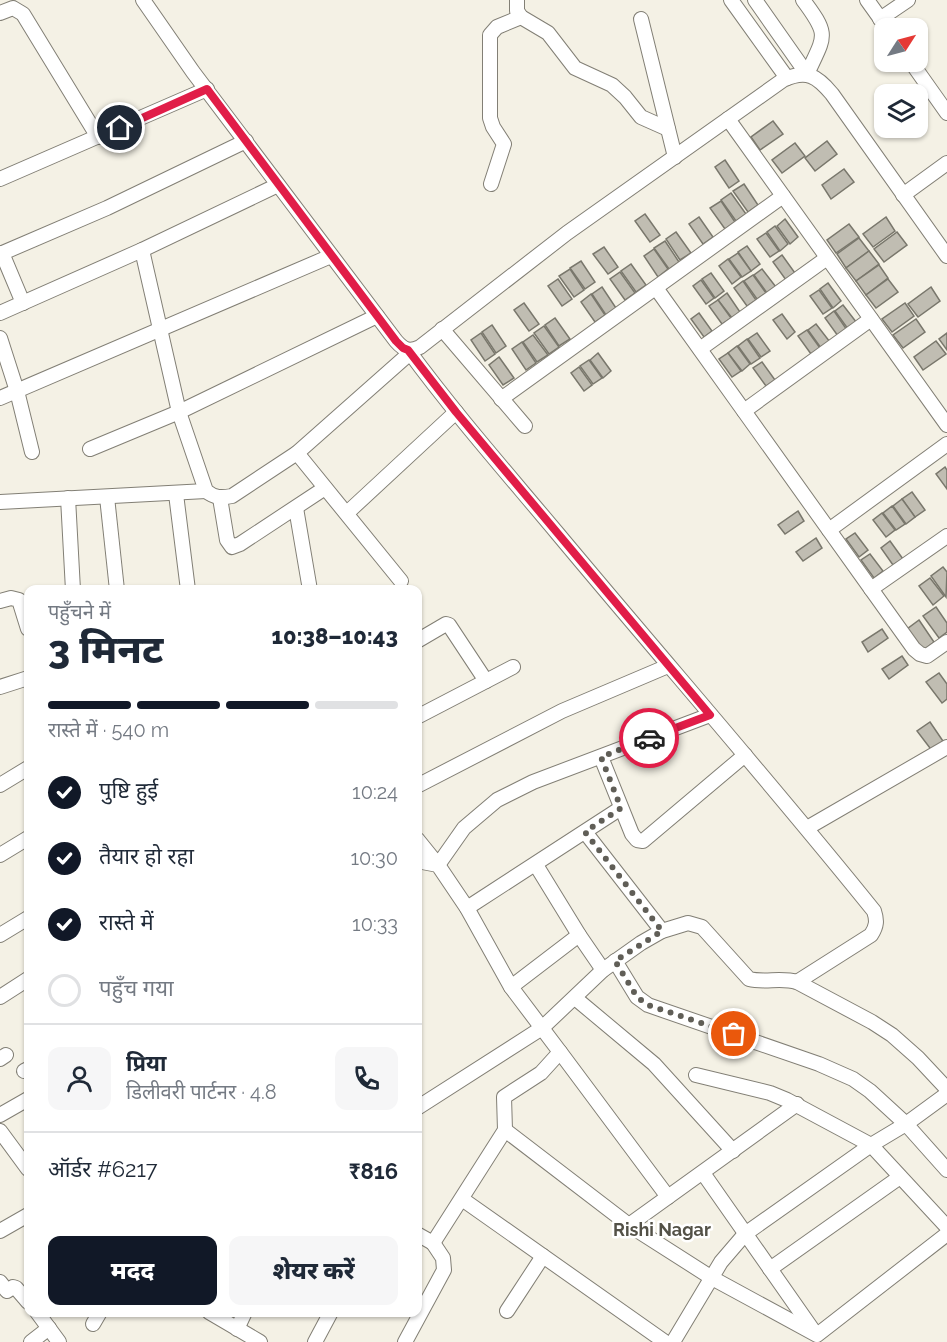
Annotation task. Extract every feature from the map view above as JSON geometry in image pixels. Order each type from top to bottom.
[{"type":"street","points":[[143,0],[377,316],[403,348],[409,351],[456,412],[874,910],[877,919],[876,927],[871,935],[797,982]]},
{"type":"street","points":[[517,0],[521,17],[548,33],[575,68],[612,85],[641,117],[668,129]]},
{"type":"street","points":[[731,0],[787,78]]},
{"type":"street","points":[[755,0],[807,74]]},
{"type":"street","points":[[803,0],[818,20],[822,31],[820,46],[807,74]]},
{"type":"street","points":[[867,0],[880,18]]},
{"type":"street","points":[[890,18],[908,0]]},
{"type":"street","points":[[0,13],[13,8],[23,14],[98,137]]},
{"type":"street","points":[[491,184],[504,144],[490,118],[490,35],[497,27],[521,17]]},
{"type":"street","points":[[641,20],[675,157]]},
{"type":"street","points":[[917,72],[947,112]]},
{"type":"street","points":[[142,250],[179,412],[206,491],[220,498],[232,496],[297,453],[409,351],[420,347],[567,234],[728,119],[796,74],[807,74],[821,81],[832,94],[947,256]]},
{"type":"street","points":[[0,179],[207,89]]},
{"type":"street","points":[[728,119],[947,425]]},
{"type":"street","points":[[23,303],[1,253],[107,208],[246,141]]},
{"type":"street","points":[[903,195],[947,163]]},
{"type":"street","points":[[0,314],[278,185]]},
{"type":"street","points":[[501,399],[783,196]]},
{"type":"street","points":[[0,398],[331,256]]},
{"type":"street","points":[[700,349],[827,258]]},
{"type":"street","points":[[656,288],[914,649],[927,656],[947,642]]},
{"type":"street","points":[[90,449],[179,412],[377,316]]},
{"type":"street","points":[[744,411],[871,319]]},
{"type":"street","points":[[442,329],[525,426]]},
{"type":"street","points":[[0,338],[17,391],[32,452]]},
{"type":"street","points":[[347,513],[456,412]]},
{"type":"street","points":[[829,530],[947,444]]},
{"type":"street","points":[[297,453],[402,581]]},
{"type":"street","points":[[220,498],[226,540],[232,547],[325,488]]},
{"type":"street","points":[[0,502],[206,491]]},
{"type":"street","points":[[177,494],[187,585]]},
{"type":"street","points":[[107,497],[116,585]]},
{"type":"street","points":[[68,498],[73,585]]},
{"type":"street","points":[[296,508],[309,585]]},
{"type":"street","points":[[871,589],[947,536]]},
{"type":"street","points":[[0,601],[11,598],[19,600],[24,616]]},
{"type":"street","points":[[422,638],[446,624],[449,625],[486,681]]},
{"type":"street","points":[[422,783],[562,711],[668,666]]},
{"type":"street","points":[[422,714],[513,667]]},
{"type":"street","points":[[0,687],[24,679]]},
{"type":"street","points":[[438,865],[464,828],[497,800],[533,782],[710,715]]},
{"type":"street","points":[[807,828],[947,747]]},
{"type":"street","points":[[601,757],[632,834],[637,840],[643,841],[745,755]]},
{"type":"street","points":[[0,785],[24,774]]},
{"type":"street","points":[[467,908],[621,808]]},
{"type":"street","points":[[585,832],[662,931]]},
{"type":"street","points":[[0,855],[24,840]]},
{"type":"street","points":[[422,845],[467,908],[511,987],[668,1197]]},
{"type":"street","points":[[422,862],[438,865]]},
{"type":"street","points":[[536,865],[579,935],[637,997],[648,1005],[837,1071],[870,1091],[906,1124],[947,1170]]},
{"type":"street","points":[[0,935],[24,920]]},
{"type":"street","points":[[422,1105],[542,1028],[609,965],[662,931],[688,923],[702,927],[748,979],[797,982],[872,1022],[912,1052],[947,1089]]},
{"type":"street","points":[[511,987],[579,935]]},
{"type":"street","points":[[0,997],[24,982]]},
{"type":"street","points":[[575,998],[654,1064],[734,1151]]},
{"type":"street","points":[[433,1243],[505,1130],[504,1097],[541,1073],[560,1052]]},
{"type":"street","points":[[696,1075],[770,1093],[796,1104],[871,1146],[947,1227]]},
{"type":"street","points":[[673,1342],[721,1262],[745,1234],[947,1094]]},
{"type":"street","points":[[0,1115],[24,1101]]},
{"type":"street","points":[[629,1225],[796,1104]]},
{"type":"street","points":[[505,1130],[629,1225],[712,1278],[819,1339]]},
{"type":"street","points":[[0,1131],[24,1161]]},
{"type":"street","points":[[703,1173],[819,1339]]},
{"type":"street","points":[[770,1269],[900,1177]]},
{"type":"street","points":[[462,1199],[665,1342]]},
{"type":"street","points":[[0,1231],[24,1217]]},
{"type":"street","points":[[819,1339],[947,1234]]},
{"type":"street","points":[[422,1237],[433,1243],[443,1258],[444,1270],[422,1311]]},
{"type":"street","points":[[507,1311],[543,1256]]},
{"type":"street","points":[[2,1290],[16,1288],[24,1297]]},
{"type":"street","points":[[41,1317],[59,1342]]},
{"type":"street","points":[[217,1317],[260,1342]]},
{"type":"street","points":[[237,1329],[243,1317]]},
{"type":"street","points":[[315,1342],[328,1317]]},
{"type":"street","points":[[405,1342],[419,1317]]},
{"type":"street","points":[[31,1342],[49,1328]]},
{"type":"building","points":[[773,121],[783,134],[760,150],[751,137]]},
{"type":"building","points":[[827,141],[837,154],[815,171],[805,158]]},
{"type":"building","points":[[795,143],[805,156],[782,173],[772,160]]},
{"type":"building","points":[[725,160],[739,181],[729,188],[715,167]]},
{"type":"building","points":[[844,169],[854,182],[831,199],[822,185]]},
{"type":"building","points":[[744,184],[758,205],[748,212],[733,191]]},
{"type":"building","points":[[731,193],[746,214],[736,221],[721,200]]},
{"type":"building","points":[[721,201],[735,222],[725,229],[710,208]]},
{"type":"building","points":[[645,214],[660,235],[650,242],[635,221]]},
{"type":"building","points":[[699,217],[713,237],[703,244],[689,224]]},
{"type":"building","points":[[886,217],[895,231],[873,247],[863,234]]},
{"type":"building","points":[[785,219],[798,237],[790,244],[777,226]]},
{"type":"building","points":[[849,224],[859,237],[836,253],[827,240]]},
{"type":"building","points":[[775,226],[788,244],[780,251],[767,232]]},
{"type":"building","points":[[676,232],[691,253],[680,260],[666,239]]},
{"type":"building","points":[[897,232],[907,245],[884,262],[874,249]]},
{"type":"building","points":[[766,233],[779,251],[770,257],[757,239]]},
{"type":"building","points":[[859,238],[869,251],[846,268],[837,254]]},
{"type":"building","points":[[665,241],[679,262],[669,269],[654,248]]},
{"type":"building","points":[[747,246],[760,264],[751,271],[738,252]]},
{"type":"building","points":[[604,247],[618,267],[608,274],[593,254]]},
{"type":"building","points":[[654,249],[668,269],[658,277],[644,256]]},
{"type":"building","points":[[869,251],[879,264],[856,281],[846,268]]},
{"type":"building","points":[[738,253],[751,271],[742,277],[729,259]]},
{"type":"building","points":[[782,255],[795,273],[786,280],[773,262]]},
{"type":"building","points":[[728,259],[741,277],[732,284],[719,266]]},
{"type":"building","points":[[581,261],[595,282],[585,289],[570,268]]},
{"type":"building","points":[[631,264],[646,285],[636,292],[621,271]]},
{"type":"building","points":[[879,265],[888,278],[866,295],[856,281]]},
{"type":"building","points":[[570,269],[584,290],[574,297],[559,276]]},
{"type":"building","points":[[762,269],[776,287],[767,293],[754,275]]},
{"type":"building","points":[[620,272],[635,293],[625,300],[610,279]]},
{"type":"building","points":[[711,273],[724,291],[715,298],[702,279]]},
{"type":"building","points":[[753,275],[766,293],[757,299],[744,281]]},
{"type":"building","points":[[558,279],[572,299],[562,306],[548,286]]},
{"type":"building","points":[[888,279],[898,292],[876,308],[866,295]]},
{"type":"building","points":[[701,280],[714,298],[706,304],[693,286]]},
{"type":"building","points":[[743,281],[756,300],[747,306],[734,288]]},
{"type":"building","points":[[828,283],[841,301],[833,308],[820,289]]},
{"type":"building","points":[[602,287],[616,308],[606,315],[592,294]]},
{"type":"building","points":[[931,287],[940,301],[918,317],[908,304]]},
{"type":"building","points":[[819,290],[832,308],[823,314],[810,296]]},
{"type":"building","points":[[727,293],[740,312],[732,318],[718,300]]},
{"type":"building","points":[[591,294],[605,315],[595,322],[581,302]]},
{"type":"building","points":[[718,300],[731,318],[722,324],[709,306]]},
{"type":"building","points":[[524,303],[539,324],[529,331],[514,310]]},
{"type":"building","points":[[905,303],[914,316],[892,332],[882,319]]},
{"type":"building","points":[[843,305],[857,323],[848,329],[835,311]]},
{"type":"building","points":[[834,311],[847,330],[838,336],[825,318]]},
{"type":"building","points":[[699,313],[712,331],[704,337],[691,319]]},
{"type":"building","points":[[782,314],[795,332],[787,339],[773,320]]},
{"type":"building","points":[[555,318],[570,339],[559,346],[545,325]]},
{"type":"building","points":[[916,319],[925,332],[903,348],[893,335]]},
{"type":"building","points":[[816,324],[830,342],[821,348],[808,330]]},
{"type":"building","points":[[492,325],[506,346],[496,353],[482,332]]},
{"type":"building","points":[[544,326],[559,347],[549,354],[534,333]]},
{"type":"building","points":[[807,330],[820,348],[811,354],[798,336]]},
{"type":"building","points":[[481,333],[495,354],[485,361],[471,340]]},
{"type":"building","points":[[757,333],[770,351],[761,357],[748,339]]},
{"type":"building","points":[[947,333],[947,350],[939,339]]},
{"type":"building","points":[[533,335],[548,355],[537,362],[523,342]]},
{"type":"building","points":[[747,339],[760,358],[751,364],[738,346]]},
{"type":"building","points":[[936,341],[946,354],[923,370],[914,357]]},
{"type":"building","points":[[522,342],[536,363],[526,370],[512,349]]},
{"type":"building","points":[[737,346],[750,364],[742,371],[728,353]]},
{"type":"building","points":[[598,353],[611,371],[603,378],[590,360]]},
{"type":"building","points":[[728,353],[741,371],[732,377],[719,359]]},
{"type":"building","points":[[499,357],[514,378],[503,385],[489,365]]},
{"type":"building","points":[[589,360],[602,378],[593,384],[580,366]]},
{"type":"building","points":[[762,362],[775,380],[766,386],[753,368]]},
{"type":"building","points":[[579,367],[592,385],[584,391],[571,373]]},
{"type":"building","points":[[945,467],[947,470],[947,489],[936,474]]},
{"type":"building","points":[[912,492],[925,510],[915,517],[902,499]]},
{"type":"building","points":[[902,499],[915,517],[906,524],[893,506]]},
{"type":"building","points":[[892,506],[905,524],[896,530],[883,513]]},
{"type":"building","points":[[798,511],[804,521],[785,534],[778,525]]},
{"type":"building","points":[[882,513],[895,530],[886,537],[873,520]]},
{"type":"building","points":[[855,533],[868,550],[859,557],[846,539]]},
{"type":"building","points":[[816,538],[822,548],[803,561],[796,552]]},
{"type":"building","points":[[890,541],[903,559],[893,565],[881,548]]},
{"type":"building","points":[[870,554],[883,571],[874,578],[861,560]]},
{"type":"building","points":[[943,567],[947,572],[946,597],[931,576]]},
{"type":"building","points":[[930,578],[944,596],[933,605],[919,586]]},
{"type":"building","points":[[936,607],[947,623],[947,632],[939,638],[923,616]]},
{"type":"building","points":[[919,620],[934,642],[922,651],[907,629]]},
{"type":"building","points":[[882,629],[888,638],[868,652],[862,642]]},
{"type":"building","points":[[902,656],[908,665],[889,679],[882,669]]},
{"type":"building","points":[[939,673],[947,684],[947,699],[942,703],[926,682]]},
{"type":"building","points":[[930,722],[945,744],[933,752],[917,731]]},
{"type":"way so far","points":[[649,738],[601,757],[621,808],[585,832],[662,931],[615,961],[630,988],[648,1005],[734,1034]]},
{"type":"district","name":"Rishi Nagar","points":[[662,1230]]},
{"type":"route","points":[[120,128],[207,89],[396,341],[408,350],[456,412],[710,715],[649,738]]}]
